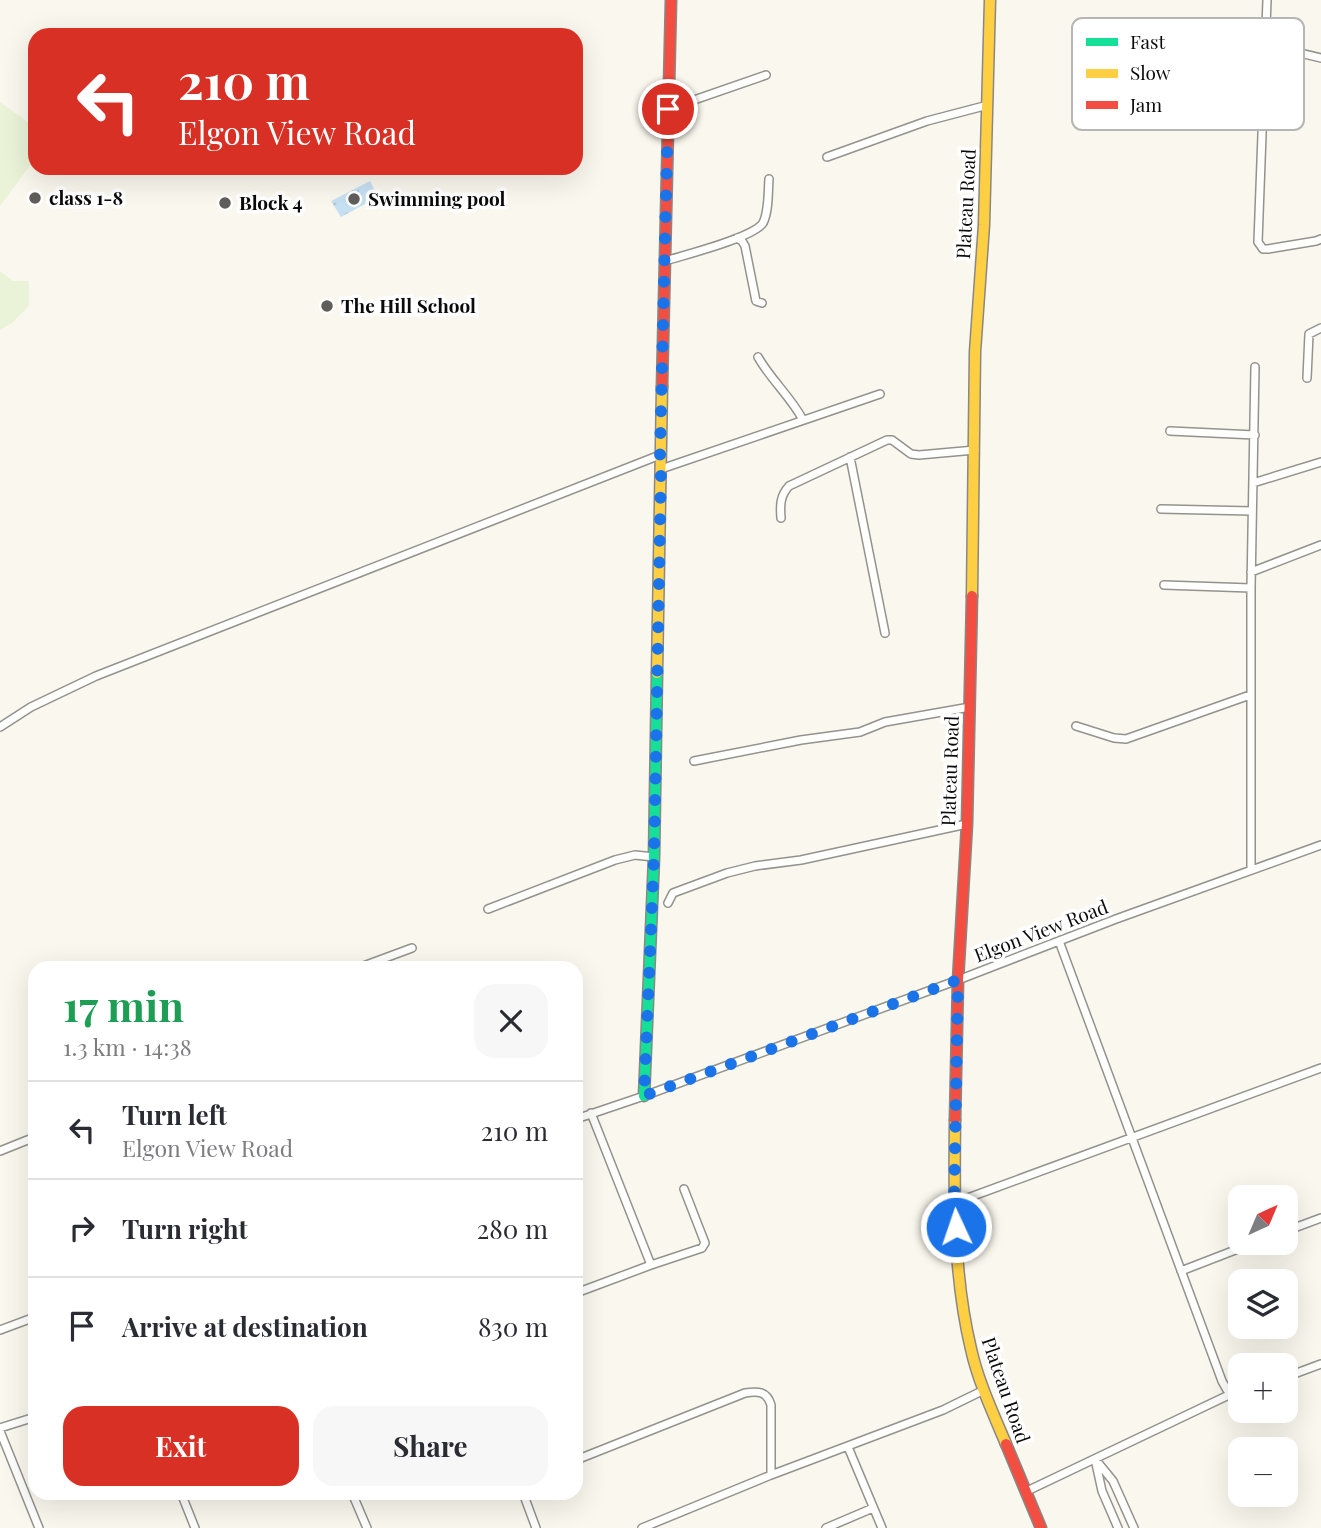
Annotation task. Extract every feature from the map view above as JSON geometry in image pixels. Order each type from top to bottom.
[{"type":"street","points":[[644,1096],[654,857],[671,0]]},
{"type":"street","name":"Plateau Road","points":[[990,0],[984,225],[975,352],[970,707],[967,824],[958,980],[954,1203],[962,1300],[971,1350],[984,1390],[1041,1528]]},
{"type":"street","points":[[1267,0],[1267,18]]},
{"type":"street","points":[[668,109],[765,75]]},
{"type":"street","points":[[827,158],[928,121],[988,105]]},
{"type":"street","points":[[1263,130],[1258,242],[1268,249],[1321,239]]},
{"type":"street","points":[[665,261],[755,230],[763,223],[769,179]]},
{"type":"street","points":[[737,238],[746,246],[756,302],[762,303]]},
{"type":"street","points":[[1307,378],[1309,334],[1321,328]]},
{"type":"street","points":[[758,357],[803,420]]},
{"type":"street","points":[[1251,870],[1250,695],[1255,367]]},
{"type":"street","points":[[661,469],[880,394]]},
{"type":"street","points":[[1170,430],[1255,435]]},
{"type":"street","points":[[781,518],[781,497],[789,486],[873,446],[892,440],[911,454],[919,455],[975,450]]},
{"type":"street","points":[[0,727],[31,707],[96,676],[660,454]]},
{"type":"street","points":[[850,457],[885,633]]},
{"type":"street","points":[[1253,484],[1321,462]]},
{"type":"street","points":[[1161,509],[1252,511]]},
{"type":"street","points":[[1251,572],[1321,545]]},
{"type":"street","points":[[1164,585],[1251,588]]},
{"type":"street","points":[[1076,726],[1126,739],[1250,695]]},
{"type":"street","points":[[694,761],[801,740],[860,732],[885,722],[970,707]]},
{"type":"street","points":[[668,903],[673,893],[727,873],[755,866],[802,860],[967,824]]},
{"type":"street","name":"Elgon View Road","points":[[583,1116],[1321,845]]},
{"type":"street","points":[[488,909],[615,860],[635,855],[654,857]]},
{"type":"street","points":[[1059,941],[1222,1381],[1228,1390]]},
{"type":"street","points":[[377,961],[412,948]]},
{"type":"street","points":[[954,1203],[1321,1068]]},
{"type":"street","points":[[591,1113],[651,1265]]},
{"type":"street","points":[[0,1151],[28,1140]]},
{"type":"street","points":[[583,1290],[704,1246],[705,1239],[684,1189]]},
{"type":"street","points":[[1298,1227],[1321,1218]]},
{"type":"street","points":[[1181,1271],[1228,1253]]},
{"type":"street","points":[[0,1330],[28,1320]]},
{"type":"street","points":[[1298,1373],[1321,1364]]},
{"type":"street","points":[[642,1528],[664,1524],[771,1475],[943,1410],[984,1390]]},
{"type":"street","points":[[583,1457],[745,1394],[759,1391],[766,1395],[771,1405],[771,1475]]},
{"type":"street","points":[[1025,1492],[1228,1397]]},
{"type":"street","points":[[28,1420],[0,1430],[39,1528]]},
{"type":"street","points":[[848,1447],[882,1528]]},
{"type":"street","points":[[1095,1459],[1102,1491],[1118,1528]]},
{"type":"street","points":[[1095,1459],[1113,1481],[1134,1528]]},
{"type":"street","points":[[184,1500],[195,1528]]},
{"type":"street","points":[[355,1500],[366,1528]]},
{"type":"street","points":[[526,1500],[536,1528]]},
{"type":"street","points":[[826,1528],[873,1508]]},
{"type":"green space","points":[[0,102],[28,122],[28,168],[0,206]]},
{"type":"green space","points":[[0,271],[13,281],[29,281],[29,306],[12,323],[0,330]]},
{"type":"water","name":"Swimming pool","points":[[370,181],[378,197],[341,217],[331,201]]},
{"type":"traffic: fast","points":[[644,1096],[654,857],[657,673]]},
{"type":"traffic: slow","points":[[972,596],[975,352],[984,225],[990,0]]},
{"type":"traffic: slow","points":[[657,673],[662,387]]},
{"type":"traffic: slow","points":[[955,1120],[956,1235],[965,1321],[978,1373],[1006,1444]]},
{"type":"traffic: jam","points":[[662,387],[671,0]]},
{"type":"traffic: jam","points":[[955,1120],[958,980],[967,824],[972,596]]},
{"type":"traffic: jam","points":[[1006,1444],[1041,1528]]},
{"type":"place","name":"class 1-8","points":[[35,198]]},
{"type":"place","name":"Swimming pool","points":[[354,199]]},
{"type":"place","name":"Block 4","points":[[225,203]]},
{"type":"place","name":"The Hill School","points":[[327,306]]},
{"type":"route","points":[[668,109],[654,857],[644,1096],[958,980],[954,1203],[956,1227]]}]
